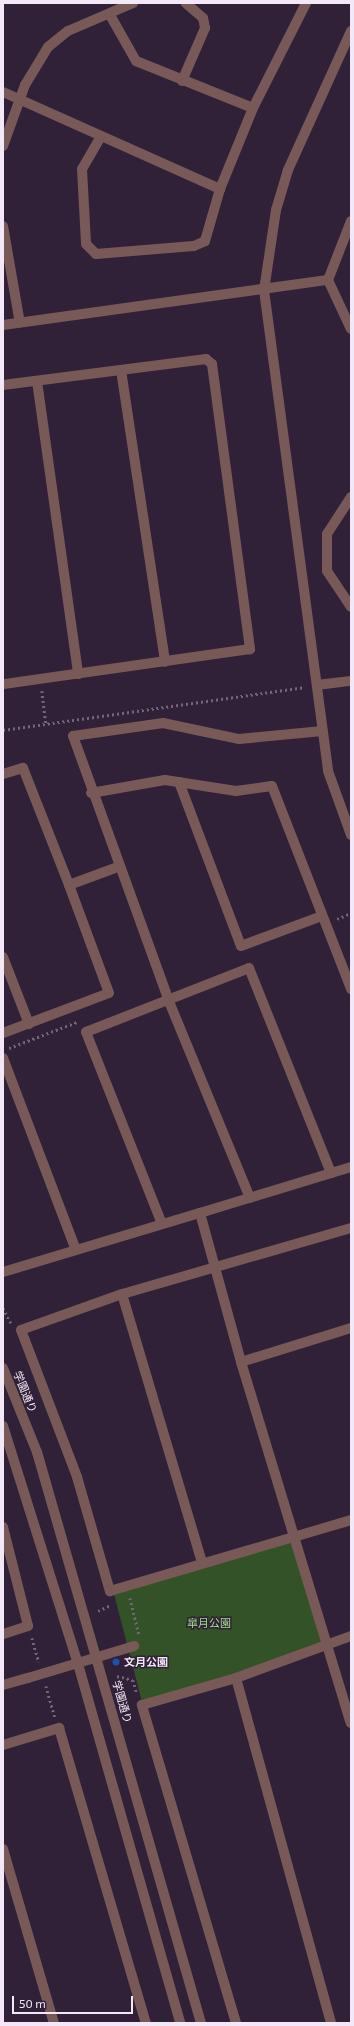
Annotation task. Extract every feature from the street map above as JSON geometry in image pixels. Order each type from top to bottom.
[{"type":"street","points":[[3,146],[19,99],[48,47],[68,31],[110,15],[133,3]]},
{"type":"street","points":[[182,82],[205,28],[203,18],[186,3]]},
{"type":"street","points":[[100,138],[82,169],[86,244],[96,254],[194,246],[204,241],[220,189],[253,108],[306,3]]},
{"type":"street","points":[[110,15],[136,61],[182,82],[253,108]]},
{"type":"street","points":[[351,31],[288,170],[276,210],[264,290],[328,771],[351,835]]},
{"type":"street","points":[[3,92],[100,138],[220,189]]},
{"type":"street","points":[[351,221],[328,280],[351,329]]},
{"type":"street","points":[[3,226],[8,274],[20,323]]},
{"type":"street","points":[[3,325],[328,280]]},
{"type":"street","points":[[3,385],[206,359],[212,364],[250,648],[165,662],[3,684]]},
{"type":"street","points":[[121,370],[165,662]]},
{"type":"street","points":[[37,381],[78,674]]},
{"type":"street","points":[[351,496],[328,534],[327,556],[327,570],[351,607]]},
{"type":"street","points":[[317,685],[351,681]]},
{"type":"street","points":[[250,1198],[169,1001],[91,793],[73,736],[163,723],[239,739],[323,731]]},
{"type":"street","points":[[3,774],[23,768],[109,993],[3,1033]]},
{"type":"street","points":[[91,793],[164,780],[236,791],[272,786],[351,989]]},
{"type":"street","points":[[179,782],[241,946],[322,916]]},
{"type":"street","points":[[69,885],[118,866]]},
{"type":"street","points":[[3,957],[29,1024]]},
{"type":"street","points":[[162,1224],[86,1032],[169,1001],[250,968],[331,1173]]},
{"type":"street","points":[[3,1058],[76,1250]]},
{"type":"street","points":[[3,1272],[351,1167]]},
{"type":"street","points":[[200,1213],[241,1362],[295,1535],[351,1723]]},
{"type":"street","points":[[351,1228],[122,1294],[21,1330],[77,1477],[110,1591],[295,1535],[351,1520]]},
{"type":"street","points":[[122,1294],[202,1563]]},
{"type":"street","points":[[241,1362],[351,1328]]},
{"type":"street","name":"学園通り","points":[[3,1368],[36,1452],[201,2023]]},
{"type":"street","points":[[3,1426],[78,1664],[180,2023]]},
{"type":"street","points":[[3,1527],[28,1626],[3,1634]]},
{"type":"street","points":[[236,2023],[142,1705],[236,1678],[327,1643],[351,1636]]},
{"type":"street","points":[[3,1685],[134,1646]]},
{"type":"street","points":[[236,1678],[331,2023]]},
{"type":"street","points":[[3,1745],[59,1728],[146,2023]]},
{"type":"street","points":[[3,1849],[54,2023]]},
{"type":"path","points":[[40,679],[46,724]]},
{"type":"path","points":[[3,730],[317,685]]},
{"type":"path","points":[[3,1308],[10,1322],[21,1330]]},
{"type":"path","points":[[127,1585],[141,1643],[134,1646]]},
{"type":"path","points":[[117,1676],[133,1680],[142,1705]]},
{"type":"green space","name":"皐月公園","points":[[292,1541],[321,1642],[237,1673],[142,1702],[114,1594]]},
{"type":"place","name":"文月公園","points":[[116,1662]]}]
